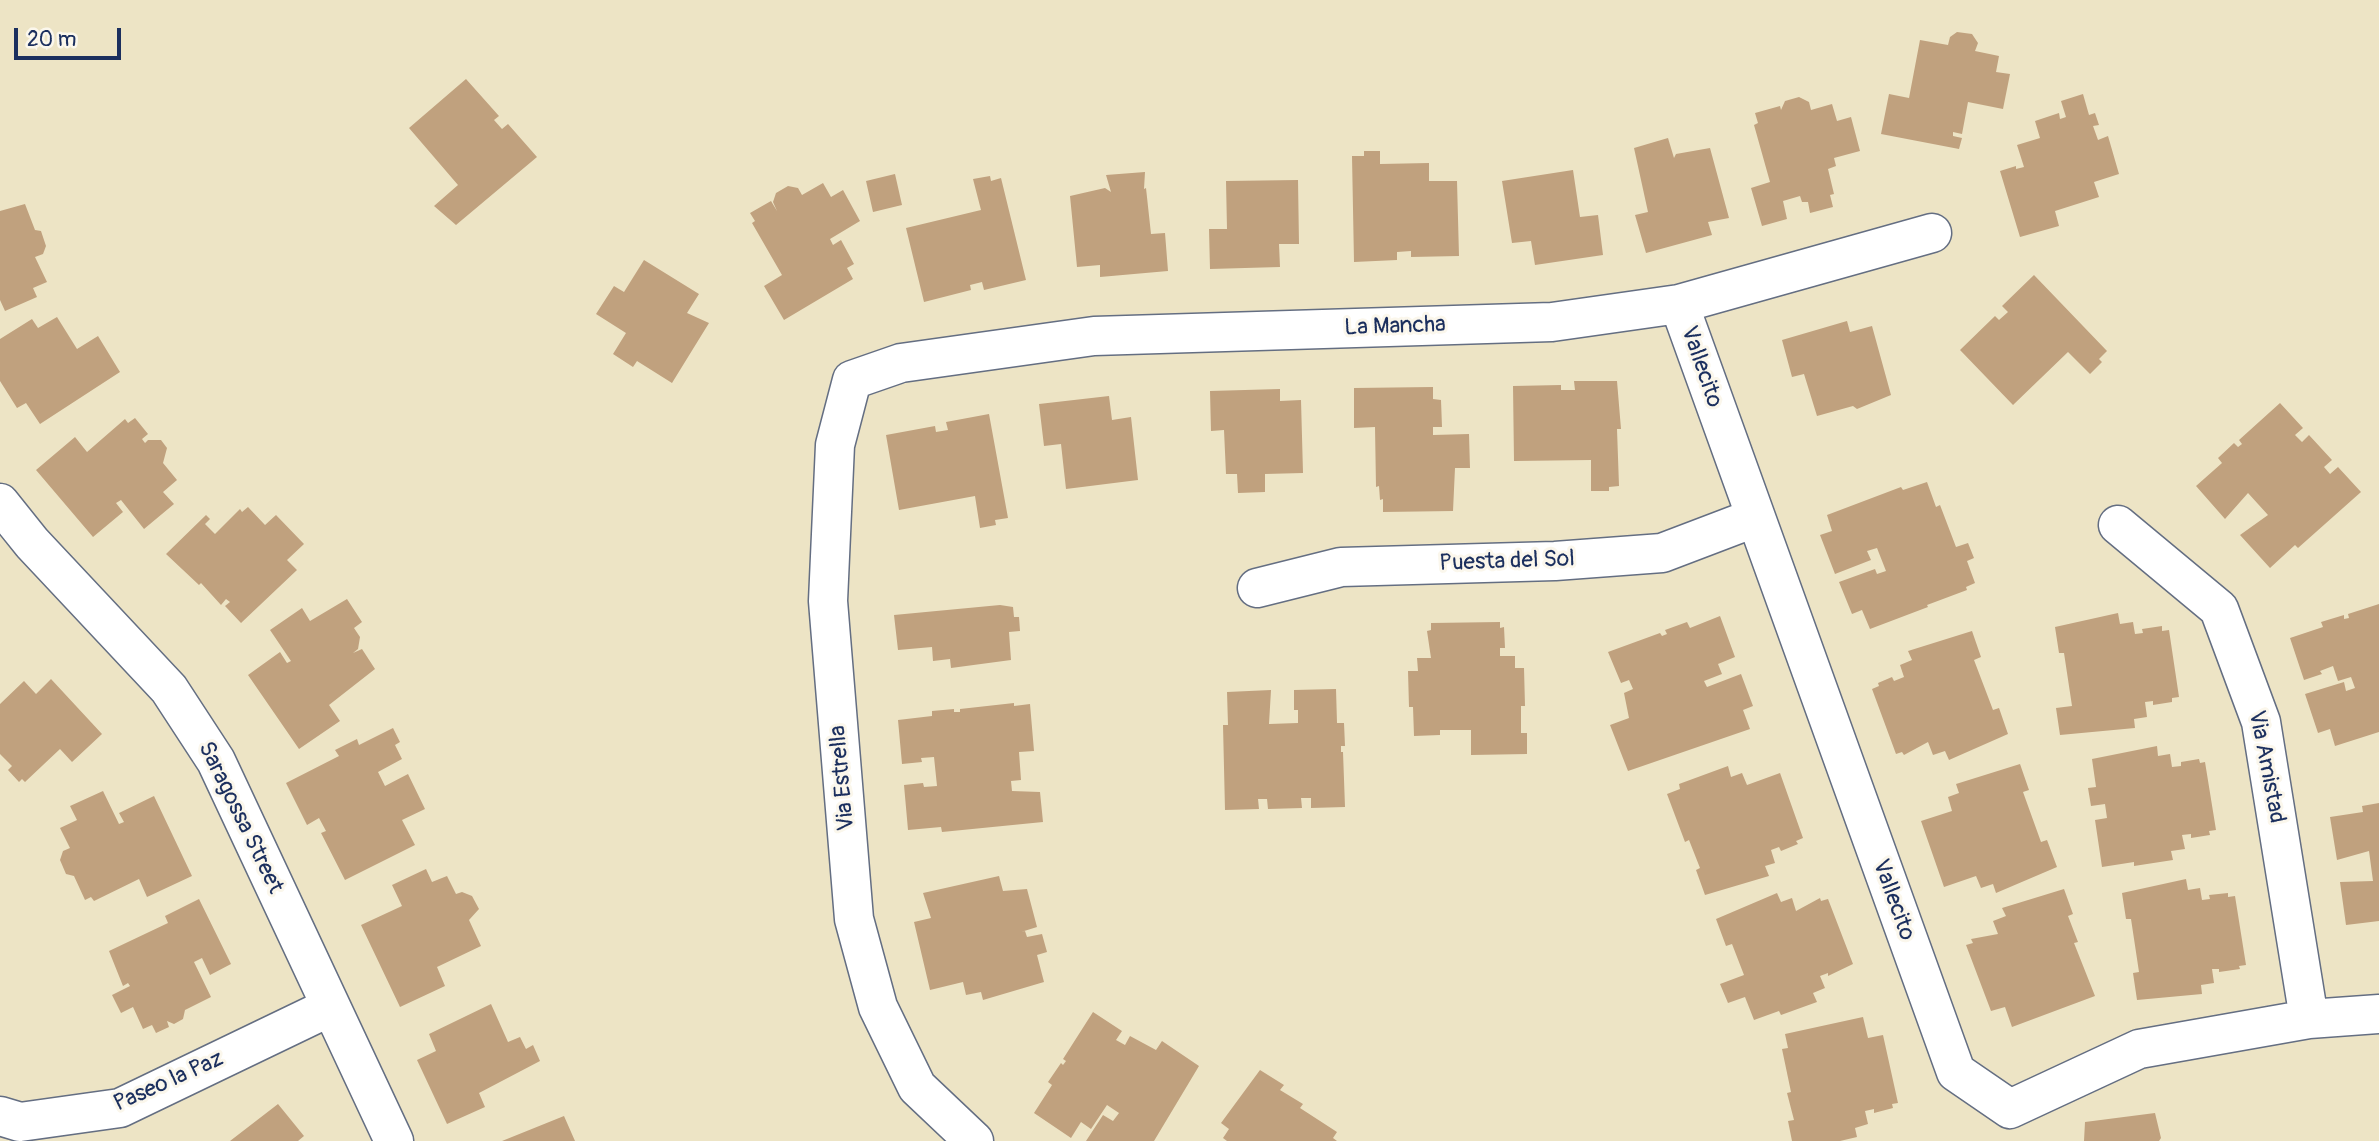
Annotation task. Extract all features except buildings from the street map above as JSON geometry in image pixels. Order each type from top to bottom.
[{"type":"street","name":"La Mancha","points":[[852,380],[901,363],[1094,336],[1552,322],[1679,304],[1932,233]]},
{"type":"street","name":"Vallecito","points":[[1679,304],[1956,1072],[2010,1109],[2139,1049],[2309,1019],[2379,1014]]},
{"type":"street","name":"Via Estrella","points":[[852,380],[835,445],[828,601],[854,919],[877,1007],[917,1087],[974,1141]]},
{"type":"street","name":"Saragossa Street","points":[[0,503],[32,542],[169,689],[216,761],[394,1141]]},
{"type":"street","name":"Puesta del Sol","points":[[1257,588],[1341,568],[1555,561],[1662,553],[1754,518]]},
{"type":"street","name":"Via Amistad","points":[[2118,524],[2219,609],[2261,722],[2309,1019]]},
{"type":"street","name":"Paseo la Paz","points":[[0,1116],[20,1122],[120,1108],[330,1007]]}]
